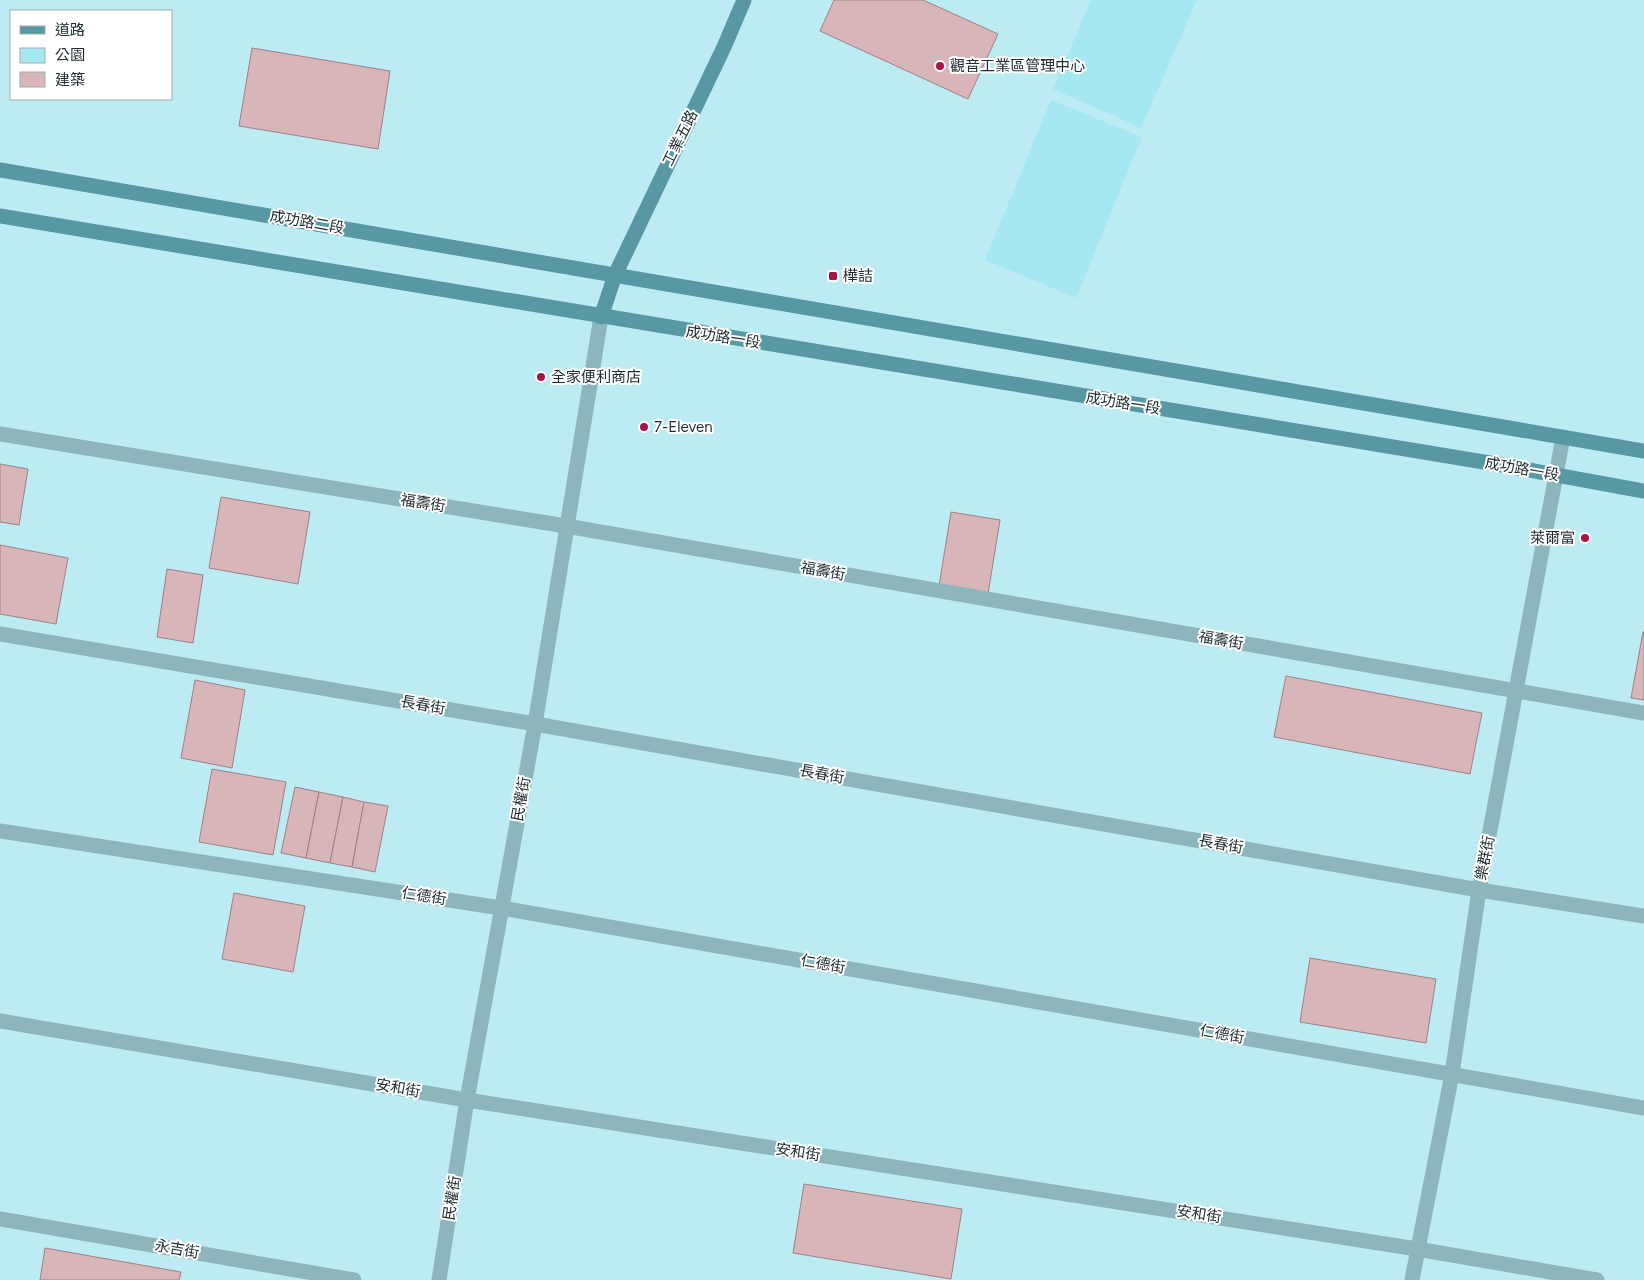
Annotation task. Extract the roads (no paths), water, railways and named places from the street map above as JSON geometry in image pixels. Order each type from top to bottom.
[{"type":"street","name":"工業五路","points":[[601,317],[615,275],[724,47],[744,0]]},
{"type":"street","name":"成功路二段","points":[[0,170],[615,275]]},
{"type":"street","points":[[0,216],[601,317]]},
{"type":"street","points":[[615,275],[1644,450]]},
{"type":"street","name":"成功路一段","points":[[601,317],[1556,474],[1644,491]]},
{"type":"street","name":"民權街","points":[[439,1280],[467,1100],[535,724],[601,317]]},
{"type":"street","name":"福壽街","points":[[0,434],[566,526],[1644,713]]},
{"type":"street","name":"樂群街","points":[[1412,1280],[1452,1074],[1479,890],[1563,437]]},
{"type":"street","name":"長春街","points":[[0,634],[535,724],[1479,890],[1644,916]]},
{"type":"street","name":"仁德街","points":[[0,830],[502,908],[1644,1108]]},
{"type":"street","name":"安和街","points":[[0,1021],[467,1100],[1417,1249],[1597,1280]]},
{"type":"street","name":"永吉街","points":[[0,1218],[354,1280]]},
{"type":"place","name":"觀音工業區管理中心","points":[[940,66]]},
{"type":"place","name":"樺詰","points":[[833,276]]},
{"type":"place","name":"全家便利商店","points":[[541,377]]},
{"type":"place","name":"7-Eleven","points":[[644,427]]},
{"type":"place","name":"萊爾富","points":[[1585,538]]}]
